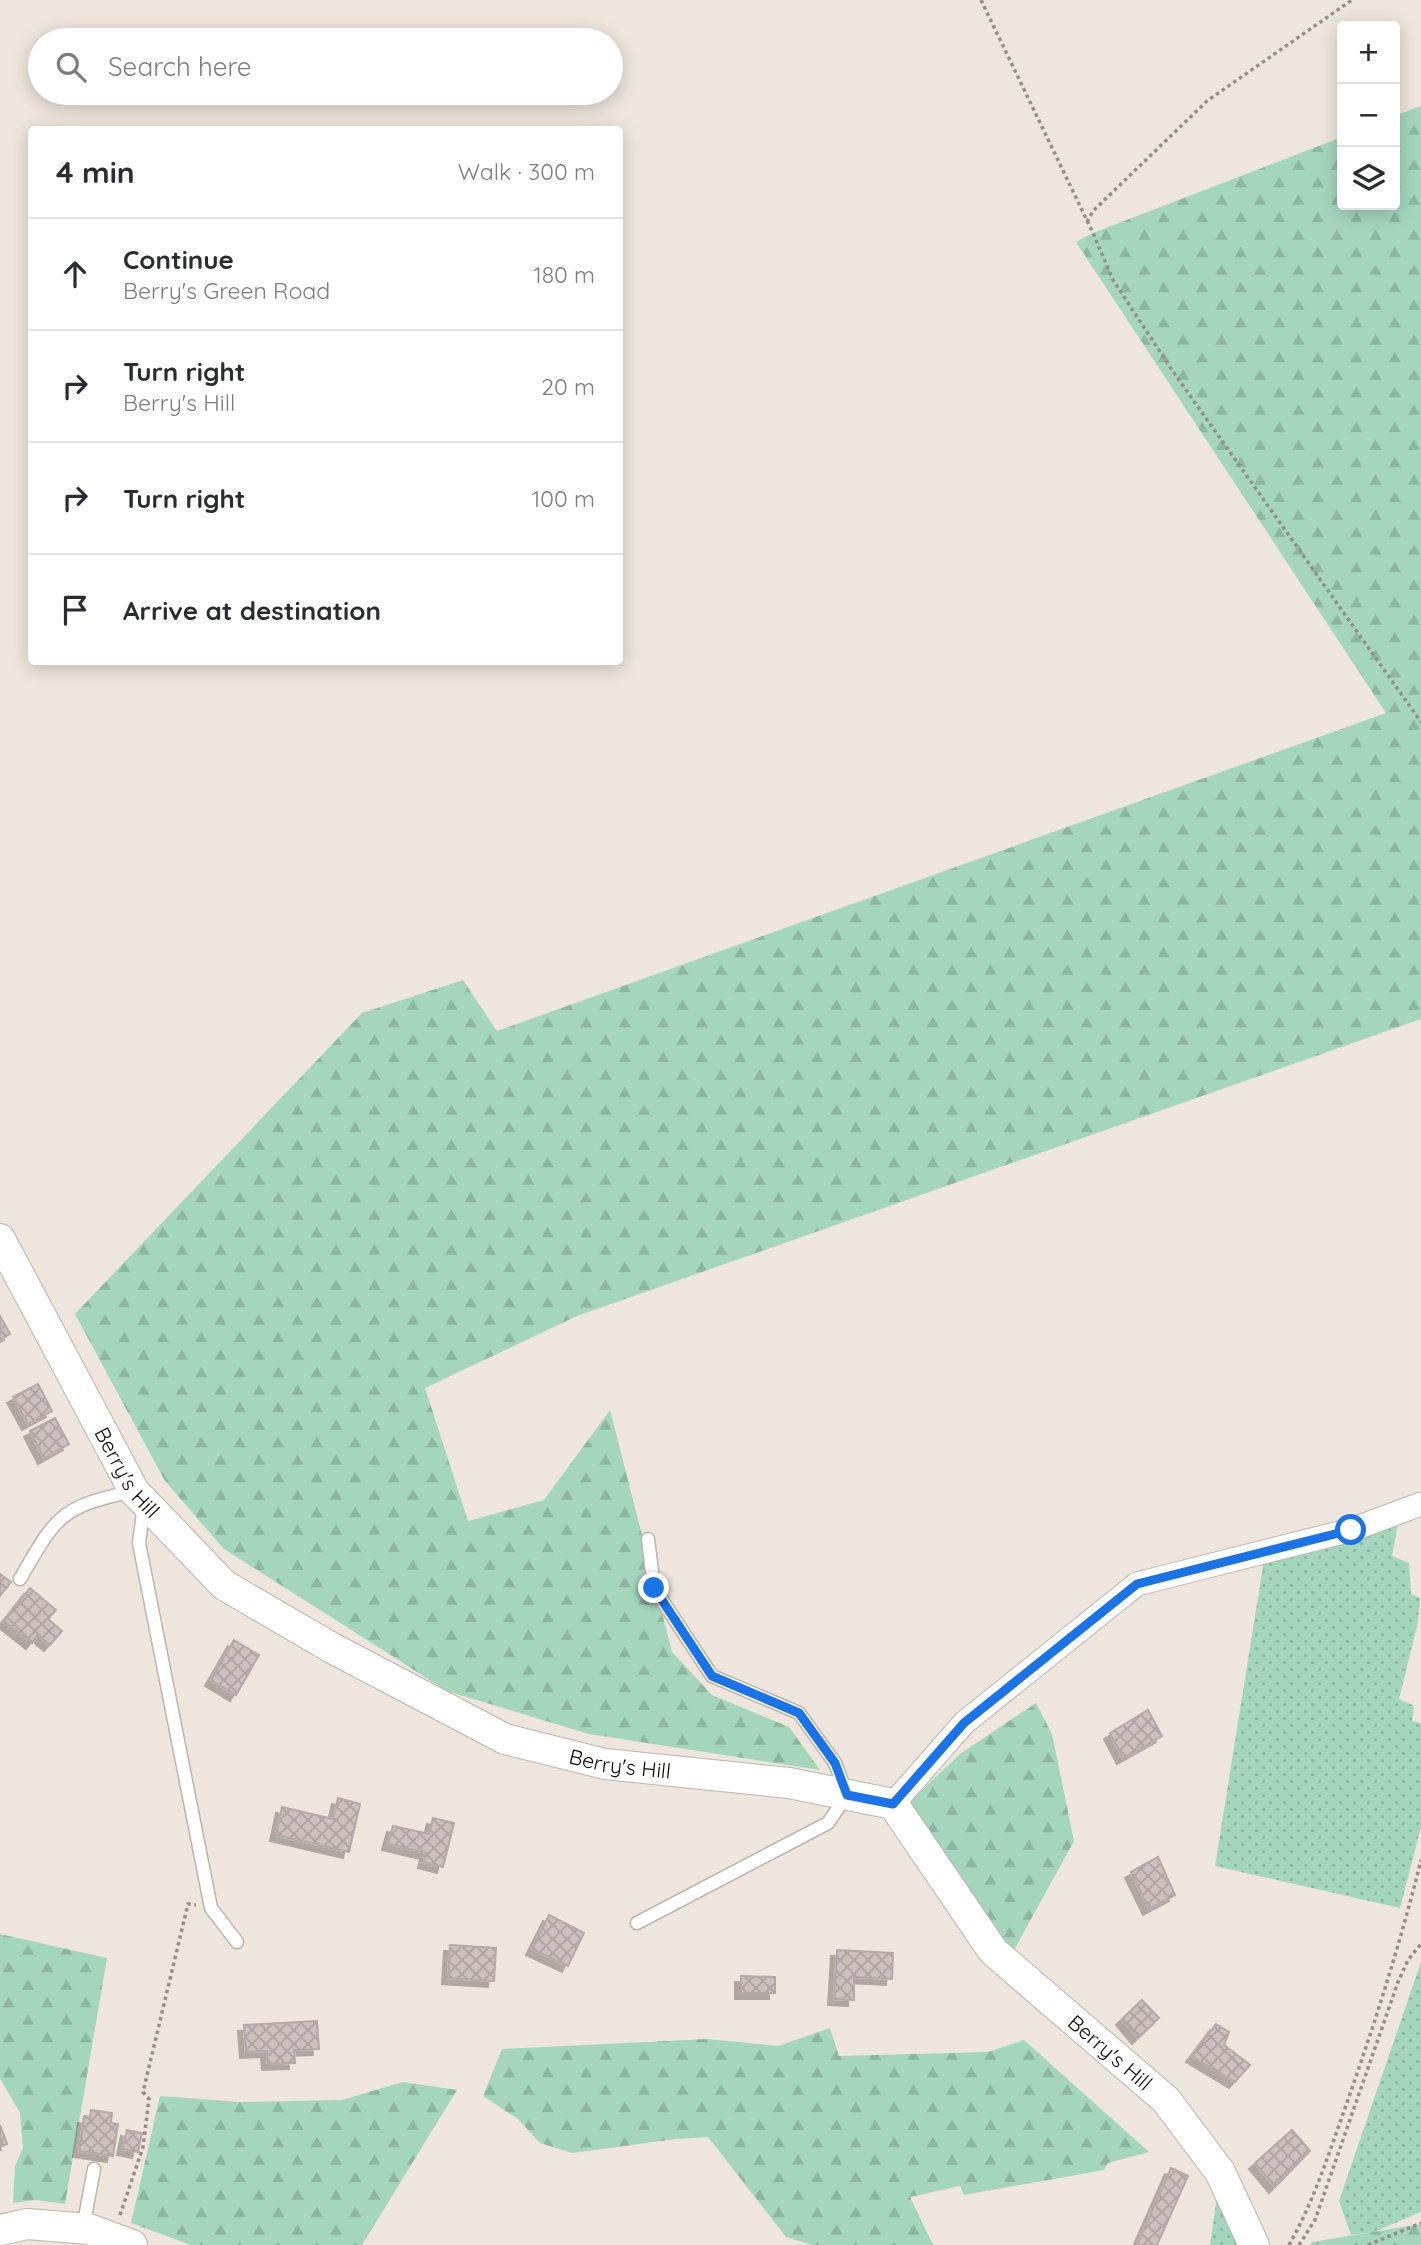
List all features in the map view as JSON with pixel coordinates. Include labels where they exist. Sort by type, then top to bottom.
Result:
[{"type":"street","name":"Berry's Hill","points":[[0,1239],[139,1496],[224,1585],[332,1648],[505,1738],[605,1764],[789,1783],[893,1804],[993,1951],[1166,2100],[1220,2172],[1254,2245]]},
{"type":"street","points":[[893,1804],[964,1723],[1137,1584],[1351,1530],[1421,1504]]},
{"type":"street","points":[[0,2230],[27,2224],[83,2229],[122,2241]]},
{"type":"lane","points":[[20,1579],[49,1529],[64,1514],[98,1499],[139,1496],[139,1544],[211,1908],[237,1942]]},
{"type":"lane","points":[[637,1923],[828,1823],[847,1795],[835,1763],[799,1713],[712,1676],[654,1588],[648,1539]]},
{"type":"lane","points":[[83,2229],[94,2169]]},
{"type":"path","points":[[981,0],[1113,280],[1174,373],[1421,722]]},
{"type":"path","points":[[1087,222],[1093,211],[1207,101],[1352,0]]},
{"type":"path","points":[[1289,2245],[1304,2218],[1364,2053],[1409,1910],[1421,1860]]},
{"type":"path","points":[[122,2241],[143,2147],[149,2099],[143,2092],[188,1904],[206,1908]]},
{"type":"path","points":[[1299,2245],[1315,2220],[1398,1982],[1408,1960],[1421,1944]]},
{"type":"path","points":[[1368,2245],[1421,2223]]},
{"type":"green space","points":[[1421,106],[1421,1019],[577,1316],[425,1388],[468,1521],[544,1500],[610,1410],[672,1652],[712,1695],[789,1727],[820,1770],[589,1734],[447,1691],[224,1549],[165,1481],[75,1314],[362,1013],[463,980],[497,1031],[1386,713],[1076,242],[1093,233],[1337,139],[1337,210],[1400,210],[1400,114]]},
{"type":"green space","points":[[1399,1518],[1392,1556],[1409,1563],[1411,1594],[1420,1598],[1418,1622],[1399,1699],[1414,1706],[1412,1721],[1421,1723],[1421,1827],[1400,1908],[1215,1866],[1264,1560],[1345,1543]]},
{"type":"green space","points":[[1036,1703],[1052,1734],[1074,1841],[1013,1952],[984,1927],[903,1808],[960,1754]]},
{"type":"green space","points":[[0,1934],[107,1958],[65,2204],[36,2200],[13,2203],[15,2166],[23,2148],[20,2113],[0,2078]]},
{"type":"green space","points":[[1421,1962],[1421,2212],[1374,2232],[1351,2235],[1339,2201]]},
{"type":"green space","points":[[830,2028],[839,2056],[988,2052],[1024,2040],[1149,2152],[1108,2163],[1104,2170],[964,2195],[960,2186],[910,2197],[933,2245],[812,2245],[786,2237],[708,2137],[572,2153],[540,2143],[518,2119],[483,2096],[502,2049],[707,2039],[778,2046]]},
{"type":"green space","points":[[403,2082],[457,2090],[362,2245],[191,2245],[131,2223],[160,2096],[241,2102],[342,2100]]},
{"type":"green space","points":[[1218,2189],[1252,2245],[1210,2245]]},
{"type":"green space","points":[[1421,2224],[1421,2245],[1310,2245],[1312,2242]]},
{"type":"building","points":[[0,1316],[10,1334],[0,1340]]},
{"type":"building","points":[[38,1384],[52,1411],[28,1424],[13,1397]]},
{"type":"building","points":[[55,1418],[69,1444],[44,1458],[30,1431]]},
{"type":"building","points":[[0,1574],[11,1582],[0,1596]]},
{"type":"building","points":[[30,1588],[56,1610],[48,1619],[62,1631],[50,1645],[38,1635],[32,1643],[4,1621]]},
{"type":"building","points":[[234,1640],[259,1655],[236,1695],[211,1680]]},
{"type":"building","points":[[1148,1710],[1162,1736],[1123,1758],[1110,1733]]},
{"type":"building","points":[[338,1798],[360,1804],[349,1852],[276,1835],[282,1807],[333,1819]]},
{"type":"building","points":[[433,1818],[454,1823],[443,1867],[424,1862],[426,1853],[388,1844],[393,1826],[429,1834]]},
{"type":"building","points":[[1158,1857],[1175,1895],[1149,1909],[1131,1872]]},
{"type":"building","points":[[549,1915],[584,1933],[568,1966],[532,1949]]},
{"type":"building","points":[[450,1945],[496,1948],[494,1981],[448,1978]]},
{"type":"building","points":[[837,1950],[893,1953],[892,1979],[854,1977],[854,2000],[834,1999]]},
{"type":"building","points":[[741,1976],[775,1977],[775,1993],[741,1993]]},
{"type":"building","points":[[1142,2000],[1159,2018],[1138,2038],[1122,2019]]},
{"type":"building","points":[[317,2021],[319,2049],[294,2050],[295,2063],[268,2064],[267,2051],[246,2052],[244,2025]]},
{"type":"building","points":[[1216,2024],[1229,2032],[1224,2045],[1250,2065],[1235,2082],[1192,2056]]},
{"type":"building","points":[[91,2110],[112,2113],[111,2123],[118,2124],[113,2156],[79,2151],[84,2117],[90,2118]]},
{"type":"building","points":[[0,2125],[7,2144],[0,2147]]},
{"type":"building","points":[[127,2130],[142,2133],[138,2152],[123,2149]]},
{"type":"building","points":[[1292,2130],[1310,2151],[1275,2187],[1255,2163]]},
{"type":"building","points":[[1171,2168],[1188,2176],[1157,2245],[1137,2245]]},
{"type":"route","points":[[654,1588],[712,1676],[737,1689],[799,1713],[835,1763],[847,1795],[893,1804],[964,1723],[1137,1584],[1351,1530]]}]
